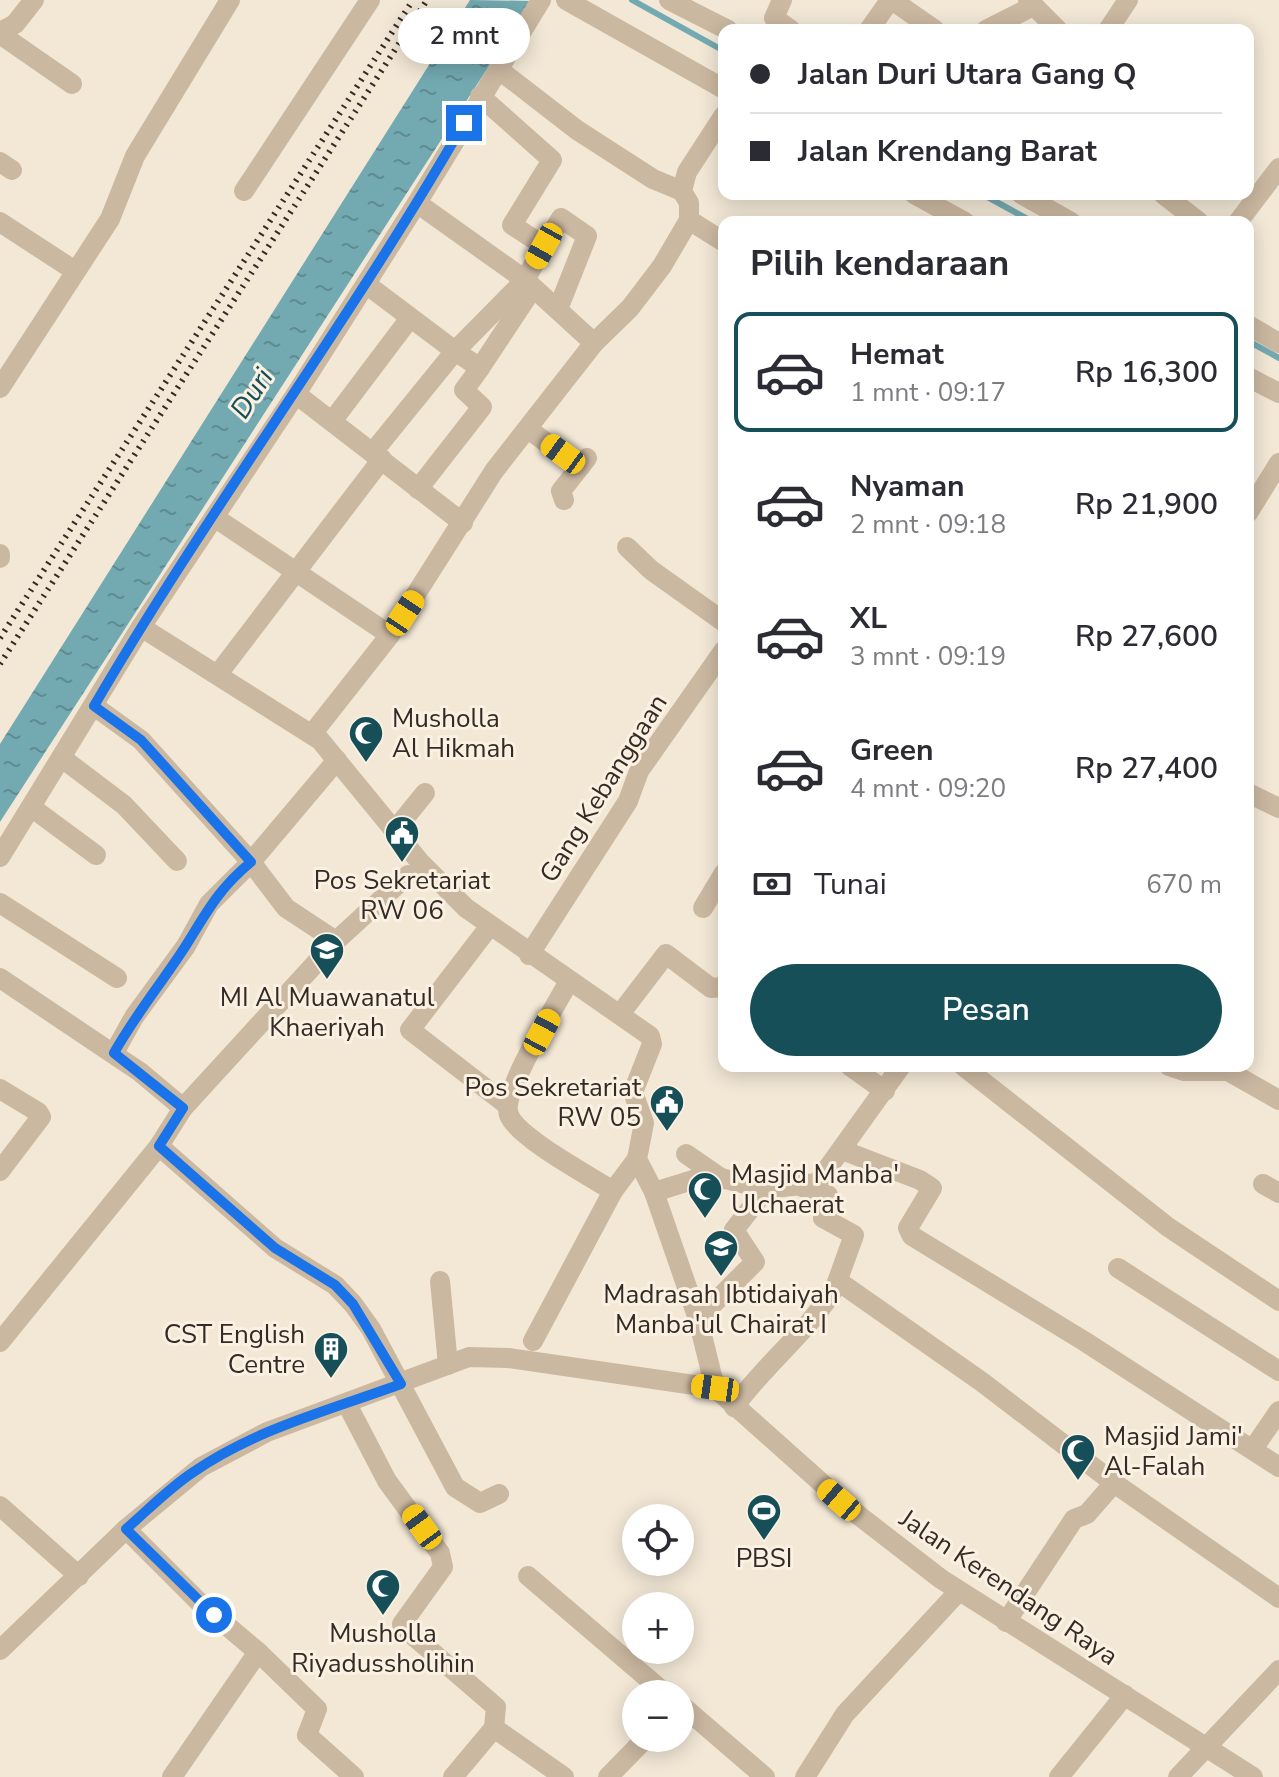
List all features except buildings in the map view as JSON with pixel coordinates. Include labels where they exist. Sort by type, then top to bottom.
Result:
[{"type":"street","points":[[34,0],[15,24],[0,33],[72,84]]},
{"type":"street","points":[[0,388],[110,219],[135,156],[230,0]]},
{"type":"street","points":[[244,191],[370,0]]},
{"type":"street","points":[[0,857],[141,627],[366,284],[541,0]]},
{"type":"street","points":[[566,0],[718,86]]},
{"type":"street","points":[[669,0],[718,25]]},
{"type":"street","points":[[782,0],[774,18],[782,24]]},
{"type":"street","points":[[873,24],[891,0],[926,24]]},
{"type":"street","points":[[1112,24],[1128,0]]},
{"type":"street","points":[[996,24],[1031,3],[1052,24]]},
{"type":"street","points":[[312,734],[390,635],[494,471],[594,343],[630,308],[662,266],[689,220],[689,203],[682,191],[653,179],[577,130],[498,69]]},
{"type":"street","points":[[480,96],[552,160],[512,225],[544,246]]},
{"type":"street","points":[[682,191],[687,172],[718,124]]},
{"type":"street","points":[[1254,200],[1267,182]]},
{"type":"street","points":[[925,200],[954,216]]},
{"type":"street","points":[[1032,200],[1060,216]]},
{"type":"street","points":[[1171,200],[1191,216]]},
{"type":"street","points":[[417,203],[529,284],[594,343]]},
{"type":"street","points":[[418,489],[482,407],[464,390],[529,284],[544,246],[561,218],[587,236],[558,309]]},
{"type":"street","points":[[689,220],[718,238]]},
{"type":"street","points":[[0,222],[75,271]]},
{"type":"street","points":[[366,284],[480,368]]},
{"type":"street","points":[[218,674],[455,351],[529,284]]},
{"type":"street","points":[[333,420],[410,318]]},
{"type":"street","points":[[1254,328],[1279,343]]},
{"type":"street","points":[[1254,380],[1279,393]]},
{"type":"street","points":[[296,394],[463,523]]},
{"type":"street","points":[[528,429],[584,461],[561,491],[564,500]]},
{"type":"street","points":[[1254,503],[1279,463]]},
{"type":"street","points":[[214,517],[390,635]]},
{"type":"street","points":[[627,547],[651,570],[718,618]]},
{"type":"street","points":[[141,627],[312,734],[420,862],[489,927],[646,1031],[652,1040],[633,1092],[644,1123],[637,1159],[613,1191],[533,1341]]},
{"type":"street","name":"Gang Kebanggaan","points":[[529,955],[629,798],[639,771],[718,659]]},
{"type":"street","points":[[94,706],[141,740],[251,862],[286,908],[336,941]]},
{"type":"street","points":[[62,758],[124,805],[177,861]]},
{"type":"street","points":[[114,1053],[134,1017],[182,951],[209,904],[251,862],[337,760]]},
{"type":"street","points":[[395,830],[425,793]]},
{"type":"street","points":[[1254,796],[1279,808]]},
{"type":"street","points":[[31,807],[96,855]]},
{"type":"street","points":[[0,1342],[159,1146],[183,1108],[336,941],[408,875]]},
{"type":"street","points":[[703,908],[718,883]]},
{"type":"street","points":[[0,903],[117,978]]},
{"type":"street","points":[[489,927],[410,1030],[506,1104],[509,1117],[537,1144],[613,1191]]},
{"type":"street","points":[[620,1014],[666,954],[711,988],[718,987]]},
{"type":"street","points":[[0,978],[114,1053],[183,1108]]},
{"type":"street","points":[[506,1104],[569,981]]},
{"type":"street","points":[[858,1072],[885,1091]]},
{"type":"street","points":[[686,1154],[718,1176],[766,1189],[817,1183],[897,1072]]},
{"type":"street","points":[[971,1072],[1133,1201],[1279,1301]]},
{"type":"street","points":[[1230,1072],[1279,1100]]},
{"type":"street","points":[[0,1089],[38,1112],[41,1117],[0,1171]]},
{"type":"street","points":[[159,1146],[275,1248],[335,1285],[353,1304],[401,1384],[455,1487],[480,1503],[499,1494]]},
{"type":"street","points":[[842,1150],[920,1180],[932,1188],[908,1228],[912,1236],[1279,1467]]},
{"type":"street","points":[[0,1650],[126,1529],[201,1467],[267,1432],[469,1357],[490,1356],[715,1388],[698,1319],[654,1192],[637,1159]]},
{"type":"street","points":[[654,1192],[718,1176]]},
{"type":"street","points":[[734,1407],[753,1380],[827,1302],[836,1285],[853,1232],[823,1218],[828,1195],[802,1187]]},
{"type":"street","points":[[698,1319],[755,1262],[734,1230],[766,1189]]},
{"type":"street","points":[[1118,1268],[1279,1371]]},
{"type":"street","points":[[440,1281],[448,1365]]},
{"type":"street","points":[[836,1285],[850,1288],[971,1374],[1114,1483],[1279,1598]]},
{"type":"street","name":"Jalan Kerendang Raya","points":[[715,1388],[853,1511],[959,1591],[1253,1777]]},
{"type":"street","points":[[347,1404],[387,1481],[440,1553],[443,1567],[402,1624],[403,1627],[496,1707],[494,1728],[453,1777]]},
{"type":"street","points":[[1253,1449],[1279,1411]]},
{"type":"street","points":[[1006,1622],[1074,1519],[1087,1514],[1114,1483]]},
{"type":"street","points":[[0,1506],[79,1576]]},
{"type":"street","points":[[126,1529],[200,1603],[258,1652],[317,1709],[307,1735],[354,1777]]},
{"type":"street","points":[[528,1576],[650,1680]]},
{"type":"street","points":[[805,1777],[845,1714],[959,1591]]},
{"type":"street","points":[[172,1777],[258,1652]]},
{"type":"street","points":[[1178,1777],[1279,1670]]},
{"type":"street","points":[[1059,1777],[1125,1695]]},
{"type":"street","points":[[694,1717],[765,1777]]},
{"type":"street","points":[[494,1728],[564,1777]]},
{"type":"street","points":[[608,1777],[632,1752]]},
{"type":"water","name":"Duri","points":[[470,0],[531,1],[0,822],[0,744]]},
{"type":"waterway","points":[[632,0],[718,48]]},
{"type":"waterway","points":[[993,200],[1022,216]]},
{"type":"waterway","points":[[1254,344],[1279,358]]},
{"type":"railway","points":[[0,638],[413,0]]},
{"type":"railway","points":[[0,664],[427,0]]},
{"type":"place","name":"Musholla Al Hikmah","points":[[366,764]]},
{"type":"place","name":"Pos Sekretariat RW 06","points":[[402,864]]},
{"type":"place","name":"MI Al Muawanatul Khaeriyah","points":[[327,981]]},
{"type":"place","name":"Pos Sekretariat RW 05","points":[[667,1133]]},
{"type":"place","name":"Masjid Manba' Ulchaerat","points":[[705,1220]]},
{"type":"place","name":"Madrasah Ibtidaiyah Manba'ul Chairat I","points":[[721,1278]]},
{"type":"place","name":"CST English Centre","points":[[331,1380]]},
{"type":"place","name":"Masjid Jami' Al-Falah","points":[[1078,1482]]},
{"type":"place","name":"PBSI","points":[[764,1542]]},
{"type":"place","name":"Musholla Riyadussholihin","points":[[383,1617]]},
{"type":"route","points":[[214,1615],[126,1529],[189,1475],[223,1455],[304,1417],[401,1384],[371,1329],[335,1285],[275,1248],[159,1146],[183,1108],[114,1053],[134,1017],[182,951],[209,904],[225,884],[251,862],[136,735],[94,706],[141,627],[296,394],[464,123]]}]
